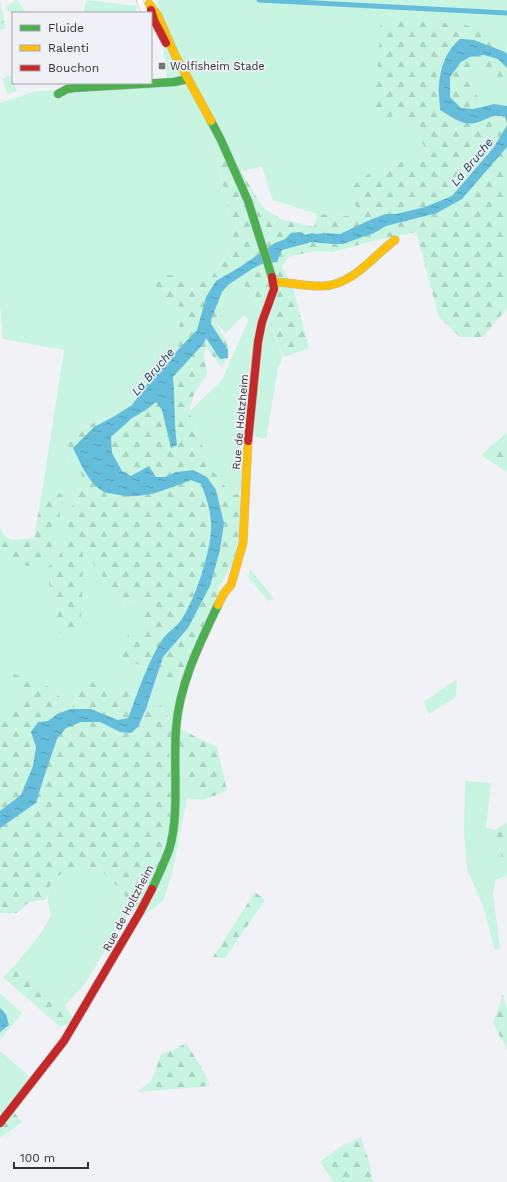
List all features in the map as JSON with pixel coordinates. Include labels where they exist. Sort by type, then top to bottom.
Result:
[{"type":"main road","points":[[146,2],[150,12]]},
{"type":"main road","points":[[152,16],[160,33],[175,55],[221,140],[239,179],[248,201],[273,278],[323,286],[339,283],[352,276],[396,240]]},
{"type":"main road","points":[[58,94],[74,88],[160,84],[180,82],[188,78]]},
{"type":"main road","name":"Rue de Holtzheim","points":[[0,1123],[64,1041],[140,912],[160,872],[168,849],[174,820],[176,728],[181,695],[196,652],[224,593],[231,585],[243,543],[246,521],[248,436],[258,342],[262,322],[274,289],[273,278]]},
{"type":"street","points":[[145,12],[146,2]]},
{"type":"green space","points":[[0,0],[6,29],[0,30]]},
{"type":"green space","points":[[17,0],[25,12],[12,12],[12,16],[6,7]]},
{"type":"green space","points":[[86,0],[137,6],[136,12],[84,12]]},
{"type":"green space","points":[[158,0],[507,0],[507,49],[493,37],[386,120],[404,109],[429,155],[378,168],[360,217],[317,214],[273,200],[262,166],[240,172],[222,141],[214,144],[235,242],[209,281],[154,292],[179,305],[183,315],[167,356],[117,411],[75,433],[64,453],[83,477],[70,513],[60,555],[45,570],[56,607],[60,633],[83,547],[120,602],[142,599],[141,635],[119,655],[147,669],[138,691],[112,687],[78,695],[71,709],[51,688],[19,688],[23,698],[19,709],[0,717],[0,559],[32,567],[63,495],[43,486],[64,350],[3,339],[0,305],[0,103],[36,91],[168,85],[157,2]]},
{"type":"green space","points":[[381,19],[464,24],[493,37],[507,49],[507,83],[479,62],[468,79],[490,119],[507,134],[507,308],[483,337],[460,337],[439,317],[416,232],[373,241],[333,252],[315,251],[288,257],[282,267],[292,284],[309,348],[284,357],[261,302],[239,280],[222,300],[215,322],[225,339],[228,354],[221,367],[206,347],[204,355],[207,374],[194,394],[189,412],[212,470],[232,495],[239,494],[241,502],[238,544],[231,567],[219,587],[216,613],[182,684],[119,656],[129,633],[141,635],[142,599],[120,602],[83,548],[82,608],[80,623],[72,634],[60,633],[56,607],[45,570],[60,555],[70,513],[83,477],[64,453],[75,433],[117,411],[167,356],[183,316],[179,305],[154,292],[156,273],[209,281],[235,243],[214,143],[222,140],[264,209],[284,220],[314,227],[317,214],[360,217],[349,188],[378,168],[429,155],[404,109],[386,120],[374,115]]},
{"type":"green space","points":[[479,61],[507,83],[507,134],[490,119],[468,79]]},
{"type":"green space","points":[[11,75],[12,84],[14,84],[17,91],[8,94],[2,79]]},
{"type":"green space","points":[[239,280],[261,302],[283,357],[278,368],[266,439],[240,433],[242,489],[239,494],[232,495],[212,470],[189,412],[222,380],[249,319],[244,315],[226,333],[215,322],[222,300]]},
{"type":"green space","points":[[507,433],[507,472],[481,455]]},
{"type":"green space","points":[[43,486],[63,495],[55,543],[32,567],[0,559],[0,527],[5,537],[13,540],[34,538]]},
{"type":"green space","points":[[250,569],[274,599],[268,601],[248,577]]},
{"type":"green space","points":[[10,673],[36,681],[51,688],[71,709],[78,695],[98,676],[112,687],[138,691],[128,718],[119,720],[91,709],[81,722],[100,722],[120,732],[138,727],[146,709],[161,706],[174,726],[217,747],[227,791],[202,800],[188,775],[182,747],[169,748],[171,800],[168,834],[164,851],[151,884],[135,907],[131,908],[123,892],[99,868],[86,868],[70,871],[53,878],[48,891],[47,899],[29,902],[17,913],[0,913],[0,717],[19,709],[23,698],[19,688],[7,682],[5,676]]},
{"type":"green space","points":[[158,673],[182,684],[174,726],[161,706],[146,709]]},
{"type":"green space","points":[[457,679],[456,697],[429,714],[423,702]]},
{"type":"green space","points":[[182,747],[188,775],[202,800],[187,798],[173,869],[163,901],[139,919],[135,907],[151,884],[164,851],[168,834],[171,800],[169,748]]},
{"type":"green space","points":[[465,781],[491,783],[486,828],[495,830],[503,863],[507,863],[507,875],[496,880],[493,893],[500,949],[495,950],[483,906],[467,869],[464,832]]},
{"type":"green space","points":[[507,822],[507,863],[503,863],[495,830]]},
{"type":"green space","points":[[83,868],[99,868],[123,892],[131,908],[85,984],[65,1005],[16,964],[41,933],[51,915],[48,896],[53,878],[67,871]]},
{"type":"green space","points":[[255,892],[265,900],[225,958],[213,957]]},
{"type":"green space","points":[[16,964],[65,1005],[75,1023],[60,1027],[3,977]]},
{"type":"green space","points":[[0,993],[22,1013],[0,1040]]},
{"type":"green space","points":[[503,994],[507,1010],[507,1050],[493,1023]]},
{"type":"green space","points":[[186,1043],[203,1070],[210,1086],[137,1092],[150,1082],[161,1054]]},
{"type":"green space","points":[[0,1051],[35,1081],[10,1108],[0,1115]]},
{"type":"green space","points":[[13,1111],[22,1122],[0,1138],[0,1128]]},
{"type":"green space","points":[[361,1137],[370,1165],[373,1182],[334,1182],[320,1162],[341,1146]]},
{"type":"water","points":[[460,39],[474,40],[505,52],[507,54],[507,68],[498,59],[484,55],[470,57],[461,62],[450,77],[450,97],[461,108],[473,109],[494,104],[507,106],[507,123],[505,117],[496,116],[470,124],[461,122],[440,110],[439,87],[441,72],[448,53]]},
{"type":"water","points":[[507,125],[507,147],[462,199],[437,213],[386,226],[374,233],[343,244],[312,242],[282,250],[277,262],[262,264],[228,285],[222,292],[211,320],[211,324],[228,350],[228,358],[220,359],[206,338],[204,343],[173,377],[177,445],[171,448],[162,410],[156,402],[132,418],[111,437],[112,453],[122,471],[131,476],[149,466],[156,477],[165,477],[176,472],[193,470],[207,477],[216,490],[224,523],[220,550],[210,586],[188,628],[163,657],[146,709],[138,727],[131,733],[120,732],[100,722],[81,722],[66,728],[57,739],[36,803],[0,828],[0,811],[21,795],[33,766],[36,747],[31,732],[38,722],[48,721],[57,714],[71,709],[91,709],[118,720],[128,718],[146,671],[158,646],[164,637],[179,623],[192,600],[202,573],[209,545],[211,522],[208,503],[201,484],[191,480],[162,491],[134,496],[125,496],[105,492],[97,487],[88,477],[73,448],[94,427],[132,405],[153,376],[197,330],[206,297],[216,281],[240,267],[275,243],[285,239],[291,233],[300,232],[305,235],[312,233],[340,234],[386,214],[396,214],[425,207],[452,196],[494,147]]},
{"type":"water","points":[[0,1008],[6,1014],[9,1025],[0,1032]]},
{"type":"waterway","points":[[259,0],[507,13]]},
{"type":"traffic: fast","points":[[152,83],[174,82],[188,79]]},
{"type":"traffic: fast","points":[[58,94],[67,89],[74,88],[141,84]]},
{"type":"traffic: fast","points":[[211,121],[248,201],[272,277]]},
{"type":"traffic: fast","points":[[152,889],[169,850],[172,836],[175,806],[175,743],[181,697],[191,666],[218,605]]},
{"type":"traffic: slow","points":[[149,4],[158,16],[175,55],[211,121]]},
{"type":"traffic: slow","points":[[274,282],[323,286],[344,281],[362,269],[395,240]]},
{"type":"traffic: slow","points":[[218,605],[224,593],[231,585],[243,543],[248,441]]},
{"type":"traffic: jam","points":[[152,13],[166,43]]},
{"type":"traffic: jam","points":[[248,441],[258,342],[262,322],[274,289],[272,277]]},
{"type":"traffic: jam","points":[[0,1123],[64,1041],[152,889]]},
{"type":"place","name":"Wolfisheim Stade","points":[[162,66]]},
{"type":"water label","name":"La Bruche","points":[[472,162]]},
{"type":"water label","name":"La Bruche","points":[[153,372]]}]
